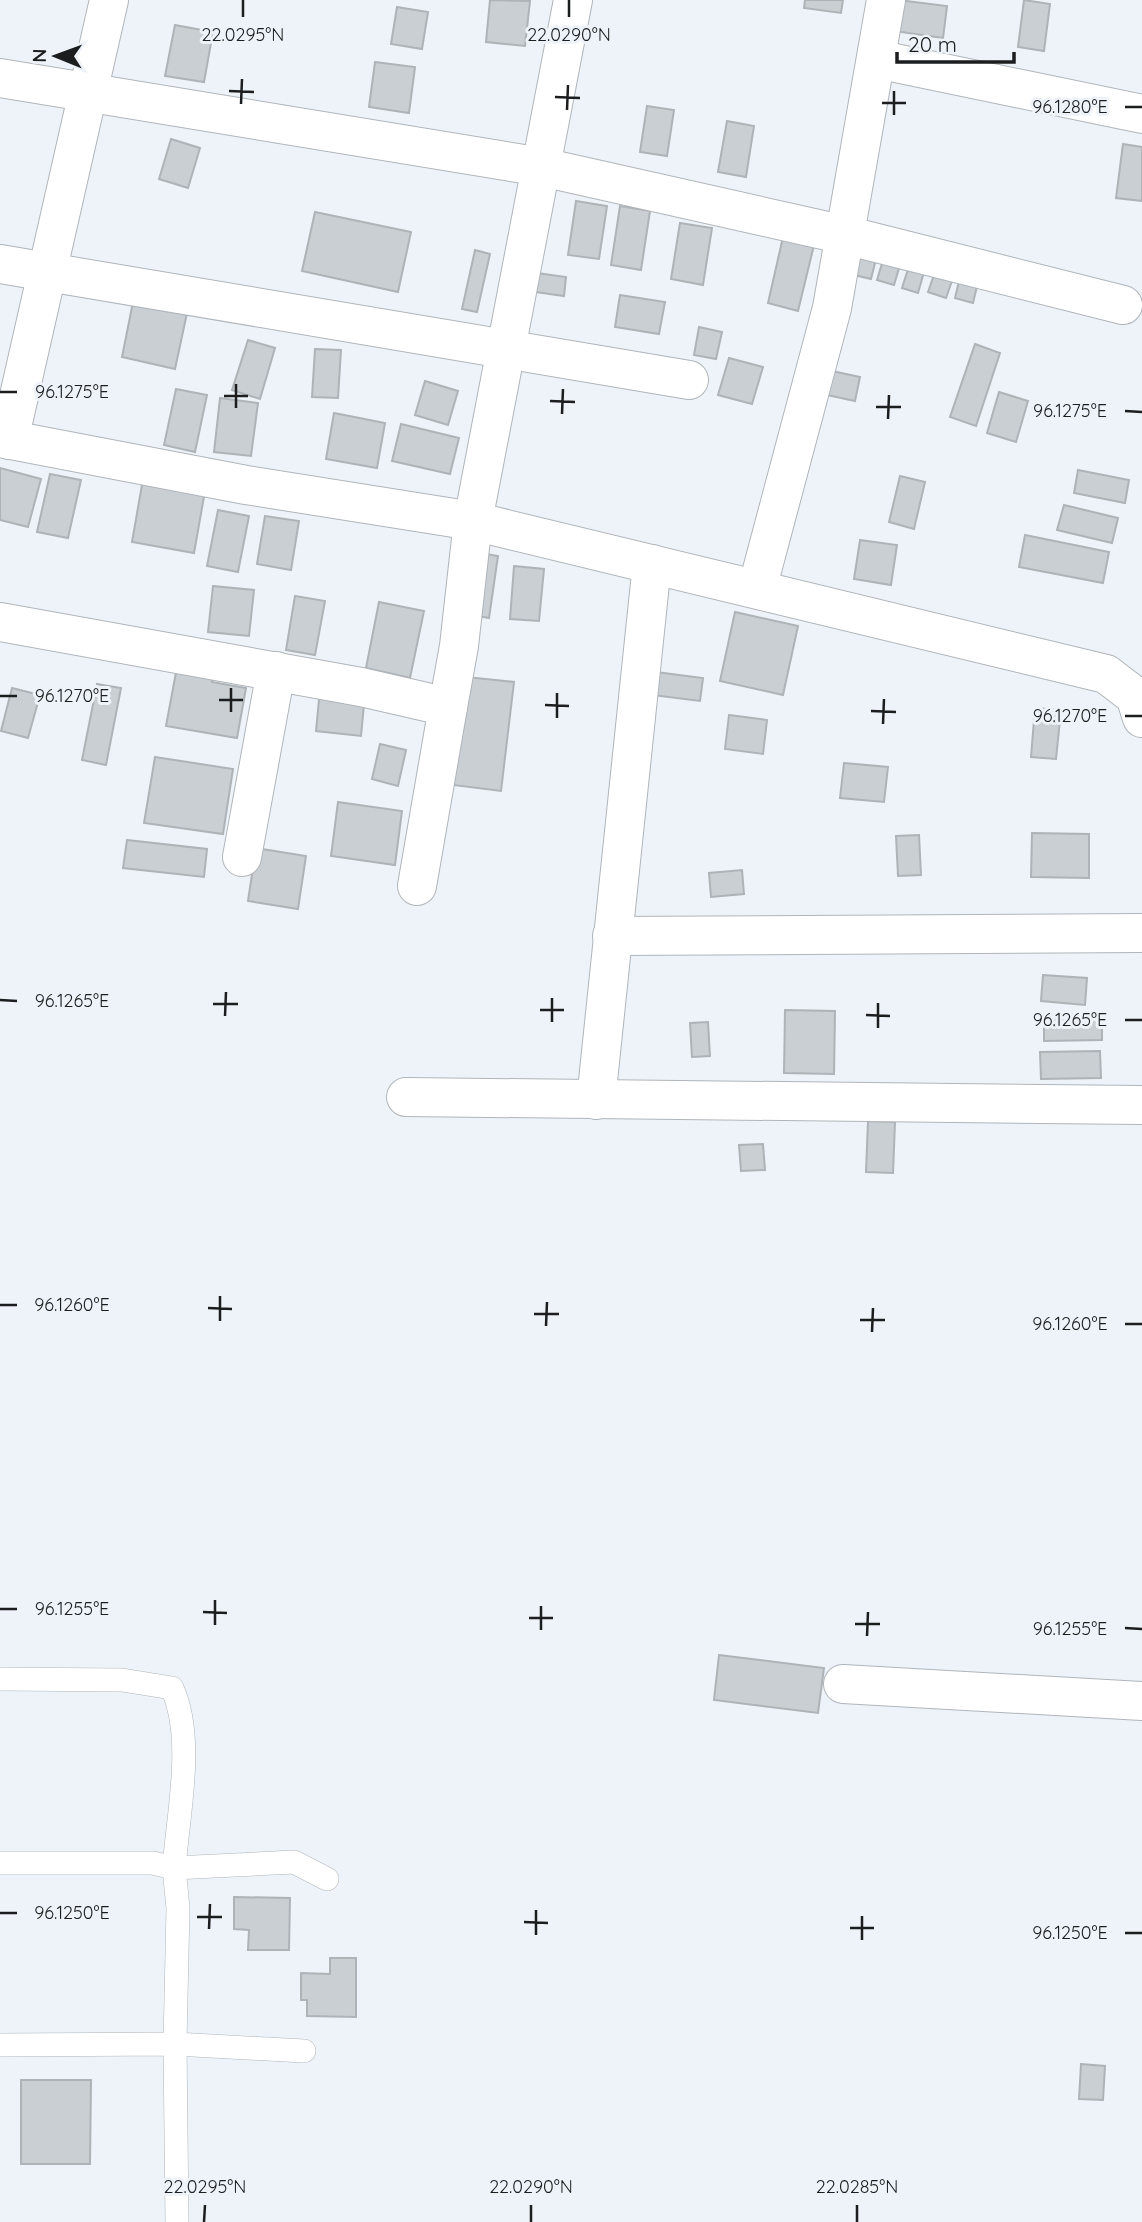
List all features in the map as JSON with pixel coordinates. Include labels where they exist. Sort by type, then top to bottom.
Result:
[{"type":"street","points":[[109,0],[48,273],[4,439],[246,485],[473,521],[1106,674],[1140,696]]},
{"type":"street","points":[[417,886],[459,646],[473,521],[508,350],[573,0]]},
{"type":"street","points":[[757,589],[832,308],[887,0]]},
{"type":"street","points":[[876,59],[1142,114]]},
{"type":"street","points":[[0,78],[542,167],[845,235],[1123,305]]},
{"type":"street","points":[[0,264],[689,380]]},
{"type":"street","points":[[596,1100],[652,564]]},
{"type":"street","points":[[0,622],[276,671],[448,708]]},
{"type":"street","points":[[242,857],[276,671]]},
{"type":"street","points":[[612,936],[1142,933]]},
{"type":"street","points":[[406,1097],[1142,1105]]},
{"type":"street","points":[[843,1684],[1142,1701]]},
{"type":"lane","points":[[0,1679],[122,1680],[172,1688],[182,1709],[183,1755],[174,1868],[178,1908],[175,2044],[177,2222]]},
{"type":"lane","points":[[0,1863],[153,1863],[174,1868],[294,1862],[327,1879]]},
{"type":"lane","points":[[0,2045],[175,2044],[304,2051]]},
{"type":"building","points":[[490,0],[530,1],[525,46],[486,42]]},
{"type":"building","points":[[805,0],[843,0],[841,13],[804,8]]},
{"type":"building","points":[[898,0],[947,6],[943,38],[894,31]]},
{"type":"building","points":[[1024,0],[1050,4],[1044,51],[1018,47]]},
{"type":"building","points":[[397,7],[428,12],[422,49],[391,44]]},
{"type":"building","points":[[175,25],[213,32],[204,82],[165,76]]},
{"type":"building","points":[[375,62],[415,67],[409,113],[369,107]]},
{"type":"building","points":[[647,106],[674,110],[667,156],[640,152]]},
{"type":"building","points":[[727,121],[754,126],[746,177],[718,172]]},
{"type":"building","points":[[171,139],[200,148],[188,188],[159,179]]},
{"type":"building","points":[[1123,144],[1142,147],[1142,201],[1116,198]]},
{"type":"building","points":[[576,201],[607,206],[599,259],[568,255]]},
{"type":"building","points":[[620,206],[650,211],[641,270],[611,265]]},
{"type":"building","points":[[315,212],[411,232],[398,292],[302,271]]},
{"type":"building","points":[[680,223],[712,228],[703,285],[671,279]]},
{"type":"building","points":[[783,237],[814,245],[798,311],[768,303]]},
{"type":"building","points":[[475,250],[490,254],[477,312],[462,309]]},
{"type":"building","points":[[859,255],[876,259],[871,279],[854,275]]},
{"type":"building","points":[[883,260],[900,265],[894,285],[877,280]]},
{"type":"building","points":[[909,266],[924,272],[918,293],[902,288]]},
{"type":"building","points":[[530,272],[566,277],[564,296],[528,291]]},
{"type":"building","points":[[935,272],[953,278],[946,298],[928,292]]},
{"type":"building","points":[[960,277],[978,282],[973,303],[955,298]]},
{"type":"building","points":[[620,295],[665,302],[659,334],[615,327]]},
{"type":"building","points":[[133,302],[187,313],[175,369],[122,357]]},
{"type":"building","points":[[699,327],[722,332],[716,359],[694,355]]},
{"type":"building","points":[[248,340],[275,348],[260,399],[232,390]]},
{"type":"building","points":[[975,344],[1000,353],[976,426],[950,417]]},
{"type":"building","points":[[315,349],[341,350],[338,398],[312,397]]},
{"type":"building","points":[[729,358],[763,367],[752,404],[718,395]]},
{"type":"building","points":[[832,371],[860,377],[855,401],[827,395]]},
{"type":"building","points":[[425,381],[458,391],[448,425],[415,415]]},
{"type":"building","points":[[176,389],[207,395],[195,452],[164,445]]},
{"type":"building","points":[[999,392],[1028,401],[1016,442],[987,433]]},
{"type":"building","points":[[220,398],[258,403],[251,456],[214,452]]},
{"type":"building","points":[[334,413],[385,423],[377,468],[326,459]]},
{"type":"building","points":[[401,424],[459,438],[450,474],[392,461]]},
{"type":"building","points":[[0,468],[41,479],[28,527],[0,520]]},
{"type":"building","points":[[1078,470],[1129,480],[1125,503],[1074,493]]},
{"type":"building","points":[[50,474],[81,480],[68,538],[37,532]]},
{"type":"building","points":[[900,476],[925,482],[914,529],[889,522]]},
{"type":"building","points":[[143,479],[205,491],[194,553],[132,542]]},
{"type":"building","points":[[1064,505],[1118,518],[1112,543],[1057,530]]},
{"type":"building","points":[[218,510],[249,516],[238,572],[207,566]]},
{"type":"building","points":[[265,516],[299,521],[291,570],[257,564]]},
{"type":"building","points":[[1025,535],[1109,552],[1103,583],[1019,567]]},
{"type":"building","points":[[860,540],[897,545],[891,585],[854,579]]},
{"type":"building","points":[[475,552],[498,556],[489,618],[466,614]]},
{"type":"building","points":[[514,566],[544,569],[539,621],[510,619]]},
{"type":"building","points":[[213,586],[254,590],[249,636],[208,632]]},
{"type":"building","points":[[295,596],[325,601],[315,655],[286,650]]},
{"type":"building","points":[[379,602],[424,611],[410,678],[366,668]]},
{"type":"building","points":[[735,612],[798,626],[783,695],[720,681]]},
{"type":"building","points":[[177,667],[214,674],[212,682],[246,688],[237,738],[166,726]]},
{"type":"building","points":[[656,672],[703,678],[700,701],[652,695]]},
{"type":"building","points":[[466,677],[514,682],[501,791],[453,785]]},
{"type":"building","points":[[97,684],[121,688],[106,765],[82,760]]},
{"type":"building","points":[[12,688],[40,695],[28,738],[1,731]]},
{"type":"building","points":[[320,689],[365,694],[361,736],[316,731]]},
{"type":"building","points":[[1035,708],[1061,710],[1056,759],[1031,757]]},
{"type":"building","points":[[729,715],[767,720],[763,754],[725,749]]},
{"type":"building","points":[[380,744],[406,750],[398,786],[372,779]]},
{"type":"building","points":[[155,757],[233,769],[223,834],[144,823]]},
{"type":"building","points":[[844,763],[888,767],[884,802],[840,798]]},
{"type":"building","points":[[338,802],[402,811],[395,865],[331,856]]},
{"type":"building","points":[[1032,833],[1089,834],[1089,878],[1031,877]]},
{"type":"building","points":[[919,835],[921,875],[898,876],[896,836]]},
{"type":"building","points":[[127,840],[207,849],[204,877],[123,868]]},
{"type":"building","points":[[256,848],[306,856],[298,909],[248,901]]},
{"type":"building","points":[[742,870],[744,894],[711,897],[709,873]]},
{"type":"building","points":[[1043,975],[1087,978],[1085,1005],[1041,1001]]},
{"type":"building","points":[[785,1010],[835,1011],[834,1074],[784,1073]]},
{"type":"building","points":[[1044,1014],[1102,1014],[1102,1040],[1044,1041]]},
{"type":"building","points":[[708,1022],[710,1056],[692,1057],[690,1023]]},
{"type":"building","points":[[1100,1051],[1101,1078],[1041,1079],[1040,1052]]},
{"type":"building","points":[[868,1121],[895,1122],[893,1173],[866,1172]]},
{"type":"building","points":[[763,1144],[765,1170],[741,1171],[739,1145]]},
{"type":"building","points":[[719,1655],[824,1668],[818,1713],[714,1700]]},
{"type":"building","points":[[234,1897],[290,1898],[289,1950],[248,1950],[249,1930],[234,1929]]},
{"type":"building","points":[[330,1958],[356,1958],[356,2017],[307,2016],[307,2000],[301,2000],[301,1973],[330,1974]]},
{"type":"building","points":[[1081,2064],[1105,2066],[1103,2100],[1079,2099]]},
{"type":"building","points":[[21,2080],[91,2080],[90,2164],[21,2164]]}]
